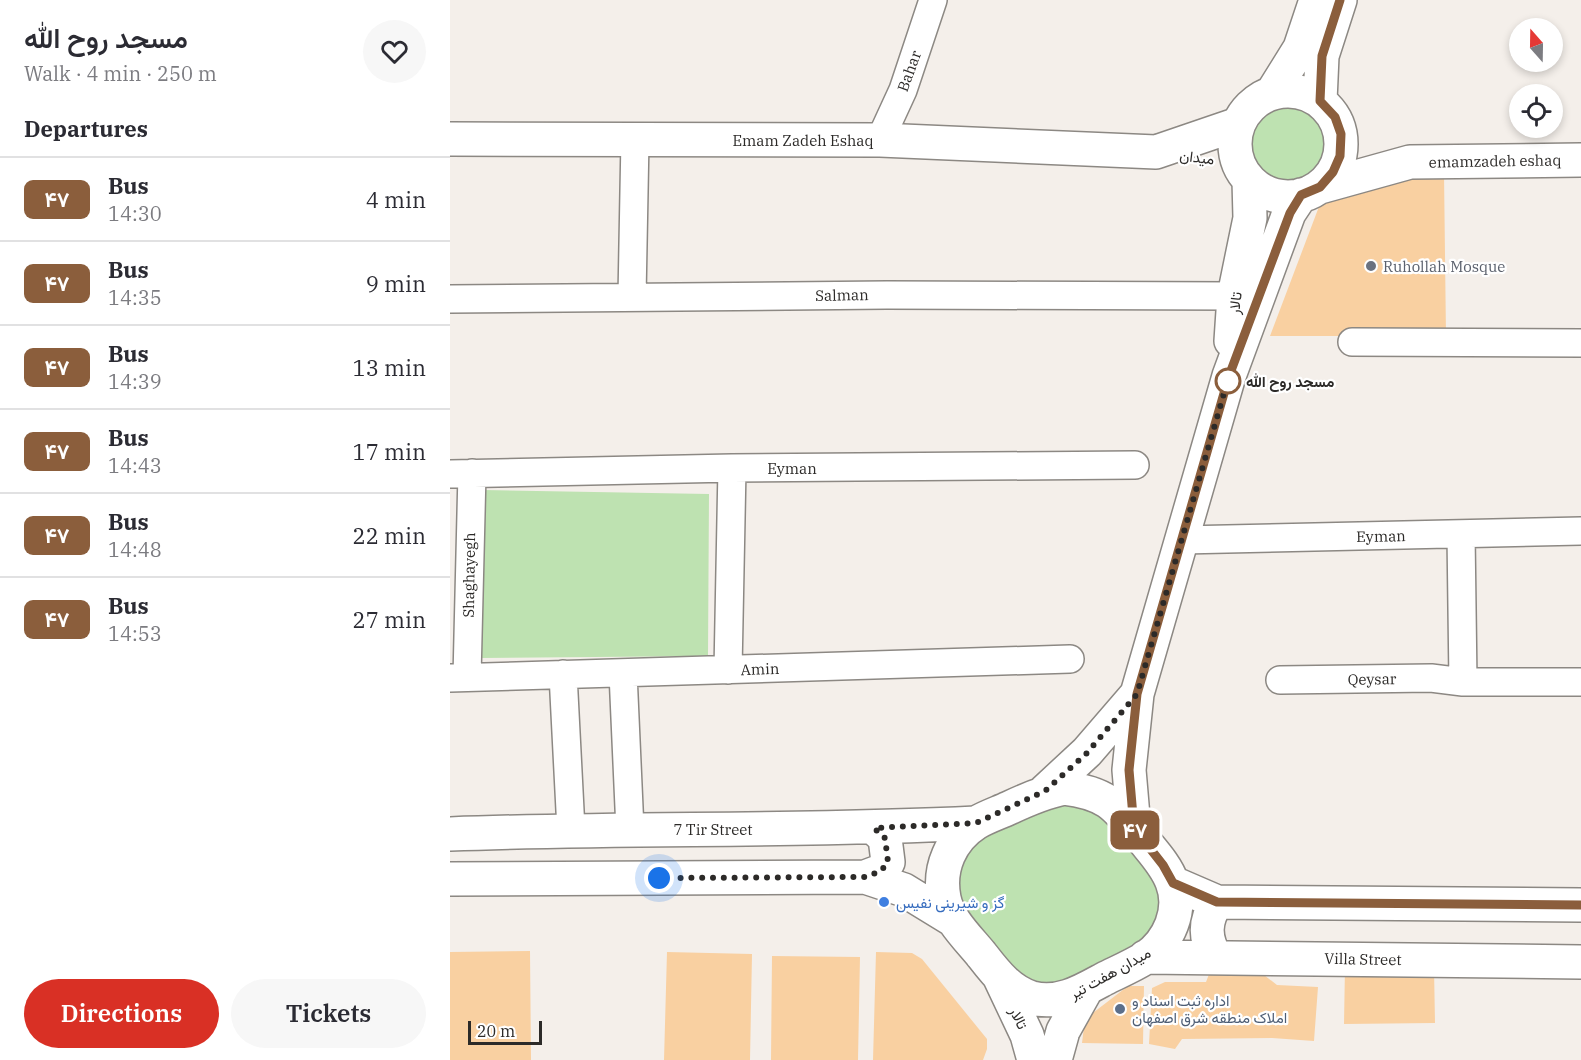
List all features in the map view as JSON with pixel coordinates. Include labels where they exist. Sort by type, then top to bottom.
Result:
[{"type":"street","name":"Bahar","points":[[880,140],[903,90],[933,0]]},
{"type":"street","points":[[1272,93],[1300,48],[1316,0]]},
{"type":"street","points":[[1320,101],[1322,56],[1340,0]]},
{"type":"street","points":[[1156,152],[1238,124],[1248,108],[1272,93],[1285,90],[1304,93],[1320,101],[1335,117],[1341,134],[1340,156],[1333,172],[1311,191]]},
{"type":"street","name":"میدان","points":[[1238,124],[1235,141],[1243,171],[1262,190],[1280,196],[1311,191],[1410,162]]},
{"type":"street","points":[[1341,134],[1368,149],[1410,162]]},
{"type":"street","name":"Emam Zadeh Eshaq","points":[[450,139],[880,140],[1156,152]]},
{"type":"street","points":[[632,297],[635,139]]},
{"type":"street","name":"میدان","points":[[1156,152],[1243,171]]},
{"type":"street","name":"emamzadeh eshaq","points":[[1410,162],[1581,160]]},
{"type":"street","name":"تالار","points":[[1229,376],[1234,296],[1250,218],[1243,171]]},
{"type":"street","name":"تالار","points":[[1229,376],[1290,213],[1311,191]]},
{"type":"street","name":"Salman","points":[[450,299],[887,294],[1234,296]]},
{"type":"street","points":[[1352,342],[1581,343]]},
{"type":"street","points":[[1134,828],[1129,770],[1137,694],[1229,376]]},
{"type":"street","name":"Eyman","points":[[461,474],[732,468],[1135,465]]},
{"type":"street","points":[[728,670],[732,468]]},
{"type":"street","name":"Shaghayegh","points":[[458,677],[461,474]]},
{"type":"street","name":"Eyman","points":[[1182,540],[1581,531]]},
{"type":"street","points":[[1461,534],[1463,682]]},
{"type":"street","name":"Amin","points":[[458,677],[1070,659]]},
{"type":"street","points":[[624,673],[630,830]]},
{"type":"street","points":[[563,674],[571,830]]},
{"type":"street","name":"Qeysar","points":[[1280,680],[1431,678],[1463,682],[1581,682]]},
{"type":"street","points":[[1045,791],[1087,753],[1137,694]]},
{"type":"street","name":"میدان هفت تیر","points":[[1064,788],[1084,790],[1103,798],[1119,810],[1163,865],[1173,883],[1176,904],[1172,925],[1161,943],[1145,957],[1070,997],[1051,1000],[1032,998],[1015,990],[1000,978],[953,920],[944,899],[942,878],[947,856],[959,837],[976,823],[1045,791],[1064,788]]},
{"type":"street","name":"7 Tir Street","points":[[450,834],[571,830],[874,828],[976,823]]},
{"type":"street","points":[[865,877],[881,871],[888,862],[885,838],[874,828]]},
{"type":"street","points":[[450,879],[865,877],[904,890],[953,920]]},
{"type":"street","points":[[1173,883],[1217,902],[1581,905]]},
{"type":"street","points":[[1216,958],[1209,947],[1206,936],[1210,912],[1217,902]]},
{"type":"street","name":"Villa Street","points":[[1145,957],[1581,962]]},
{"type":"street","name":"تالار","points":[[1000,978],[1027,1035],[1034,1060]]},
{"type":"street","points":[[1055,1060],[1064,1031],[1087,988]]},
{"type":"green space","points":[[1289,98],[1306,102],[1320,111],[1329,125],[1333,142],[1329,159],[1320,173],[1306,182],[1289,186],[1272,182],[1258,173],[1249,159],[1245,142],[1249,125],[1258,111],[1272,102]]},
{"type":"green space","points":[[483,490],[709,494],[708,656],[480,658]]},
{"type":"green space","points":[[1065,805],[1094,813],[1114,830],[1153,880],[1159,908],[1156,920],[1148,933],[1133,944],[1072,978],[1061,982],[1045,983],[1026,976],[1006,959],[965,905],[961,896],[959,879],[967,855],[985,837],[1039,813]]},
{"type":"building","name":"Ruhollah Mosque","points":[[1409,173],[1444,173],[1446,336],[1270,336],[1323,196]]},
{"type":"building","points":[[530,951],[531,1060],[450,1060],[450,952]]},
{"type":"building","points":[[667,952],[752,954],[750,1060],[664,1060]]},
{"type":"building","points":[[876,952],[912,953],[922,959],[987,1039],[987,1049],[983,1060],[873,1060]]},
{"type":"building","points":[[772,956],[860,957],[858,1060],[771,1060]]},
{"type":"building","points":[[1345,967],[1434,968],[1435,1023],[1344,1024]]},
{"type":"building","points":[[1255,968],[1277,985],[1318,987],[1314,1041],[1272,1038],[1182,1039],[1175,1049],[1149,1044],[1152,988],[1165,982],[1206,982],[1211,969]]},
{"type":"building","name":"اداره ثبت اسناد و املاک منطقه شرق اصفهان","points":[[1128,986],[1144,986],[1143,1044],[1082,1043],[1085,1019]]},
{"type":"bus line","name":"۴۷","points":[[1340,0],[1322,56],[1320,101],[1335,117],[1341,134],[1340,156],[1333,172],[1320,187],[1301,195],[1290,213],[1229,376],[1137,694],[1129,770],[1134,828],[1163,865],[1173,883],[1217,902],[1581,905]]},
{"type":"place","name":"Ruhollah Mosque","points":[[1371,266]]},
{"type":"place","name":"مسجد روح الله","points":[[1228,381]]},
{"type":"place","name":"گز و شیرینی نفیس","points":[[884,902]]},
{"type":"place","name":"اداره ثبت اسناد و املاک منطقه شرق اصفهان","points":[[1120,1009]]},
{"type":"route","points":[[659,878],[865,877],[881,871],[888,862],[885,838],[874,828],[976,823],[1045,791],[1087,753],[1137,694],[1229,376],[1228,381]]}]
